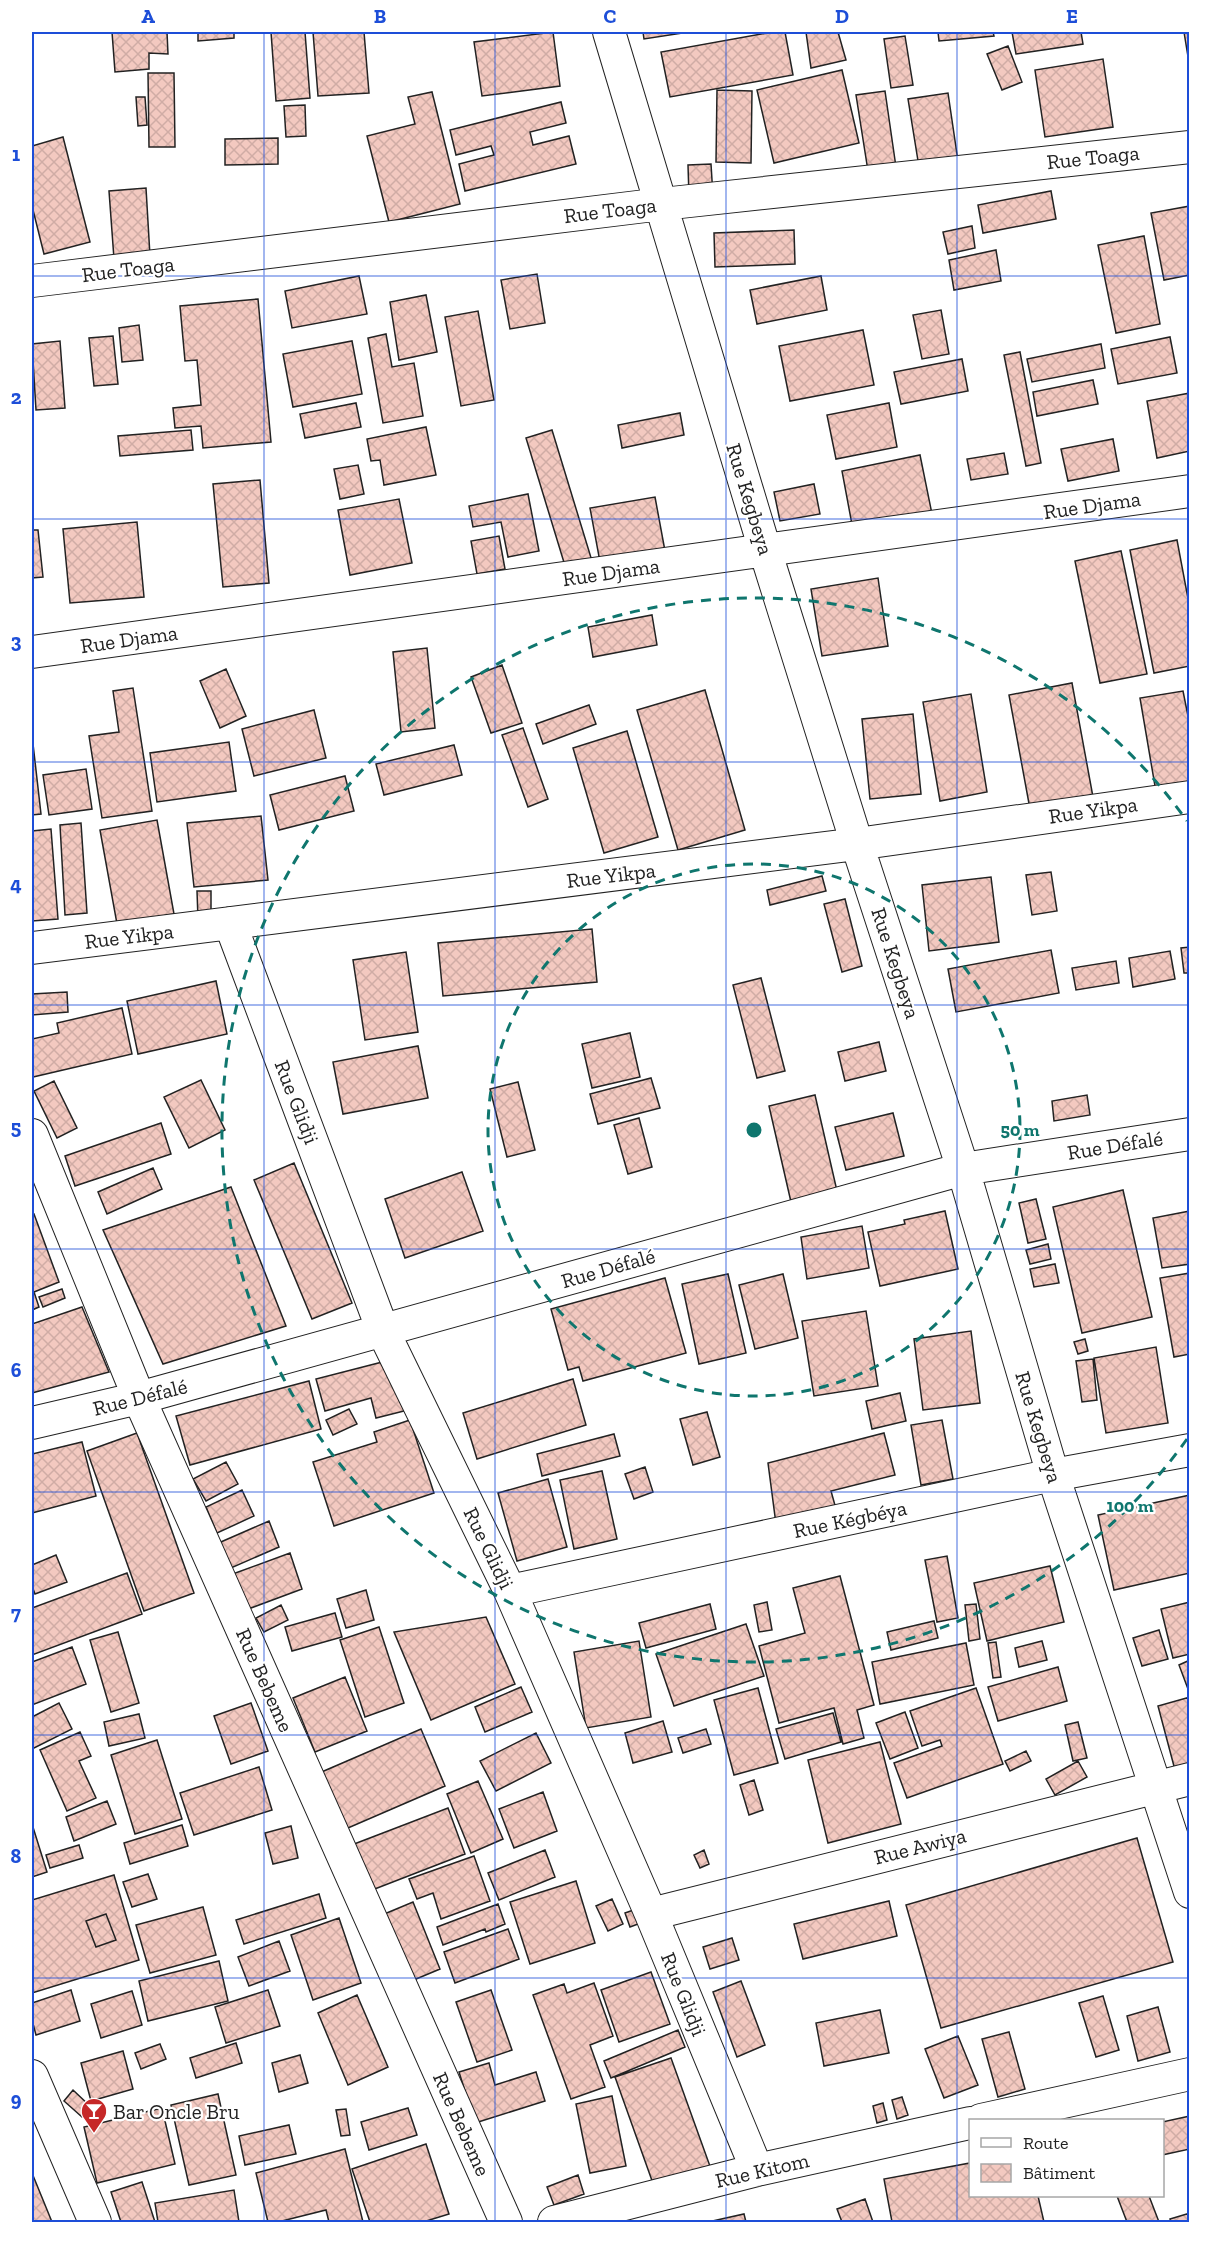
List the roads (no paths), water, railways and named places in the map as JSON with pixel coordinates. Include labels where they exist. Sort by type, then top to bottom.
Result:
[{"type":"street","name":"Rue Kegbeya","points":[[609,32],[765,550],[857,844],[963,1169],[1053,1475],[1190,1892]]},
{"type":"street","name":"Rue Toaga","points":[[32,281],[662,204],[1190,147]]},
{"type":"street","name":"Rue Djama","points":[[32,652],[1190,491]]},
{"type":"street","name":"Rue Yikpa","points":[[32,948],[857,844],[1190,797]]},
{"type":"street","name":"Rue Glidji","points":[[230,923],[383,1331],[510,1591],[651,1914],[756,2170]]},
{"type":"street","name":"Rue Défalé","points":[[32,1424],[139,1398],[963,1169],[1190,1134]]},
{"type":"street","name":"Rue Bebeme","points":[[32,1135],[139,1398],[506,2223]]},
{"type":"street","name":"Rue Kégbéya","points":[[510,1591],[1053,1475],[1190,1450]]},
{"type":"street","name":"Rue Awiya","points":[[651,1914],[1190,1779]]},
{"type":"street","points":[[990,2119],[1190,2074]]},
{"type":"street","points":[[32,2076],[95,2223]]},
{"type":"street","name":"Rue Kitom","points":[[554,2223],[756,2170],[969,2123]]},
{"type":"place","name":"Bar Oncle Bru","points":[[94,2134]]}]
